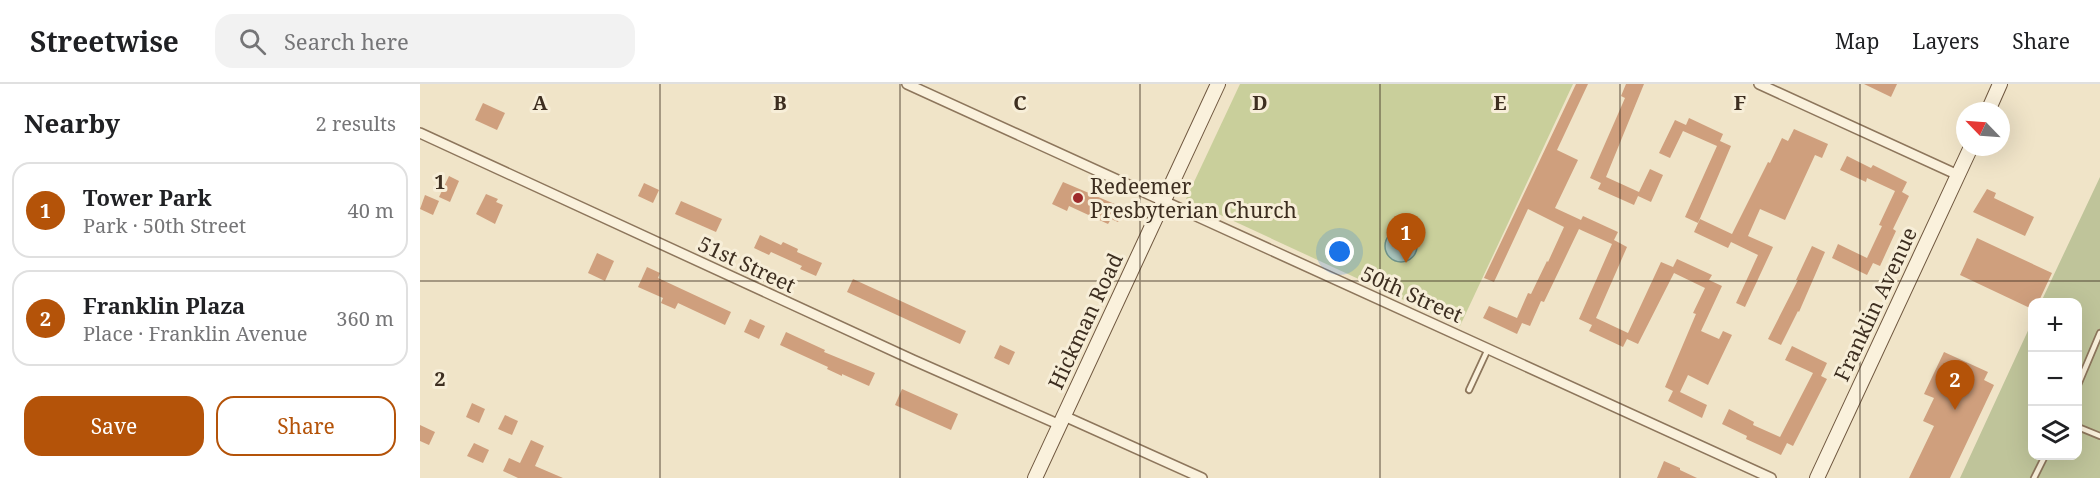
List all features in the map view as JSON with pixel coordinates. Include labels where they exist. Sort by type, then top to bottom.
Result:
[{"type":"main road","name":"Hickman Road","points":[[1035,478],[1218,84]]},
{"type":"main road","points":[[1992,102],[2000,84]]},
{"type":"main road","name":"Franklin Avenue","points":[[1817,478],[1967,156]]},
{"type":"street","name":"50th Street","points":[[907,84],[1771,478]]},
{"type":"street","points":[[1759,84],[1958,175]]},
{"type":"street","name":"51st Street","points":[[420,133],[913,360],[1203,478]]},
{"type":"lane","points":[[2082,376],[2100,333]]},
{"type":"lane","points":[[1469,390],[1488,349]]},
{"type":"lane","points":[[2082,429],[2100,436]]},
{"type":"lane","points":[[2034,478],[2043,460]]},
{"type":"green space","points":[[1240,84],[1573,84],[1460,326],[1186,199]]},
{"type":"green space","points":[[2100,177],[2100,478],[1960,478],[2028,331],[2028,460],[2082,460],[2082,298],[2043,298]]},
{"type":"water","points":[[1401,230],[1412,235],[1417,246],[1412,257],[1401,262],[1390,257],[1385,246],[1390,235]]},
{"type":"building","points":[[1576,84],[1588,84],[1557,150],[1578,160],[1555,208],[1581,220],[1583,216],[1618,232],[1614,240],[1627,247],[1596,318],[1628,333],[1661,262],[1673,267],[1677,259],[1712,275],[1709,280],[1722,286],[1701,331],[1719,339],[1723,331],[1732,335],[1708,385],[1688,375],[1680,392],[1707,405],[1702,418],[1668,401],[1673,391],[1665,387],[1705,288],[1674,273],[1638,344],[1627,339],[1623,347],[1589,331],[1592,325],[1579,319],[1612,244],[1579,229],[1530,326],[1522,323],[1517,334],[1483,318],[1489,306],[1517,318],[1528,293],[1531,294],[1548,262],[1564,227],[1528,209],[1494,282],[1484,278]]},
{"type":"building","points":[[1626,84],[1644,84],[1606,177],[1639,192],[1650,169],[1663,175],[1651,202],[1638,196],[1634,205],[1598,189],[1601,183],[1590,178],[1625,98],[1621,96]]},
{"type":"building","points":[[1864,84],[1897,84],[1891,97]]},
{"type":"building","points":[[483,103],[505,113],[497,130],[475,120]]},
{"type":"building","points":[[1689,118],[1723,134],[1720,141],[1731,146],[1698,223],[1685,217],[1717,146],[1683,131],[1670,158],[1659,153],[1675,120],[1686,125]]},
{"type":"building","points":[[1794,129],[1828,144],[1822,158],[1815,155],[1785,220],[1760,209],[1748,236],[1773,247],[1745,307],[1736,303],[1758,255],[1731,242],[1728,248],[1694,232],[1700,219],[1732,234],[1782,138],[1788,141]]},
{"type":"building","points":[[1847,156],[1871,168],[1873,165],[1907,182],[1902,192],[1909,196],[1893,229],[1896,231],[1880,266],[1873,263],[1867,275],[1832,258],[1838,244],[1867,258],[1895,191],[1867,178],[1866,182],[1840,170]]},
{"type":"building","points":[[449,176],[459,181],[450,202],[439,197]]},
{"type":"building","name":"Redeemer Presbyterian Church","points":[[1063,182],[1117,205],[1115,210],[1122,213],[1118,222],[1111,219],[1108,224],[1069,206],[1067,211],[1052,204]]},
{"type":"building","points":[[644,183],[659,190],[653,203],[638,196]]},
{"type":"building","points":[[1987,189],[1996,193],[1994,198],[2034,217],[2025,236],[1973,212]]},
{"type":"building","points":[[486,194],[498,199],[496,202],[503,205],[495,224],[476,214]]},
{"type":"building","points":[[425,195],[439,201],[433,215],[420,209]]},
{"type":"building","points":[[681,201],[722,219],[716,232],[675,214]]},
{"type":"building","points":[[760,235],[781,245],[783,242],[798,249],[797,252],[822,263],[816,276],[800,269],[802,266],[771,252],[769,255],[754,248]]},
{"type":"building","points":[[1977,238],[2052,273],[2040,298],[2028,298],[2028,307],[1960,275]]},
{"type":"building","points":[[1812,246],[1825,252],[1799,312],[1781,345],[1768,339],[1798,280],[1796,280]]},
{"type":"building","points":[[597,253],[614,261],[605,281],[588,273]]},
{"type":"building","points":[[647,267],[660,273],[658,278],[731,312],[725,325],[678,303],[675,309],[661,303],[663,298],[638,287]]},
{"type":"building","points":[[853,279],[966,331],[960,344],[847,292]]},
{"type":"building","points":[[750,319],[765,326],[759,339],[744,332]]},
{"type":"building","points":[[786,332],[825,350],[824,352],[875,373],[869,386],[842,374],[842,376],[780,345]]},
{"type":"building","points":[[1000,345],[1015,352],[1009,365],[994,358]]},
{"type":"building","points":[[1792,346],[1827,363],[1821,376],[1827,379],[1793,446],[1787,443],[1781,455],[1746,439],[1747,436],[1722,424],[1729,409],[1754,422],[1753,425],[1780,437],[1813,373],[1785,360]]},
{"type":"building","points":[[1944,352],[1988,372],[1984,380],[1994,385],[1950,478],[1909,478],[1934,426],[1923,421],[1934,398],[1924,394]]},
{"type":"building","points":[[902,389],[958,414],[951,430],[895,405]]},
{"type":"building","points":[[472,403],[485,409],[479,423],[466,417]]},
{"type":"building","points":[[505,415],[518,421],[512,435],[498,429]]},
{"type":"building","points":[[420,425],[435,432],[429,445],[420,441]]},
{"type":"building","points":[[531,440],[544,446],[535,466],[563,478],[518,478],[503,471],[509,458],[520,463]]},
{"type":"building","points":[[474,443],[489,450],[483,463],[467,456]]},
{"type":"building","points":[[1664,461],[1680,468],[1697,478],[1657,478]]},
{"type":"place","name":"Redeemer Presbyterian Church","points":[[1078,198]]},
{"type":"place","name":"Tower Park","points":[[1406,263]]},
{"type":"place","name":"Franklin Plaza","points":[[1955,410]]}]
